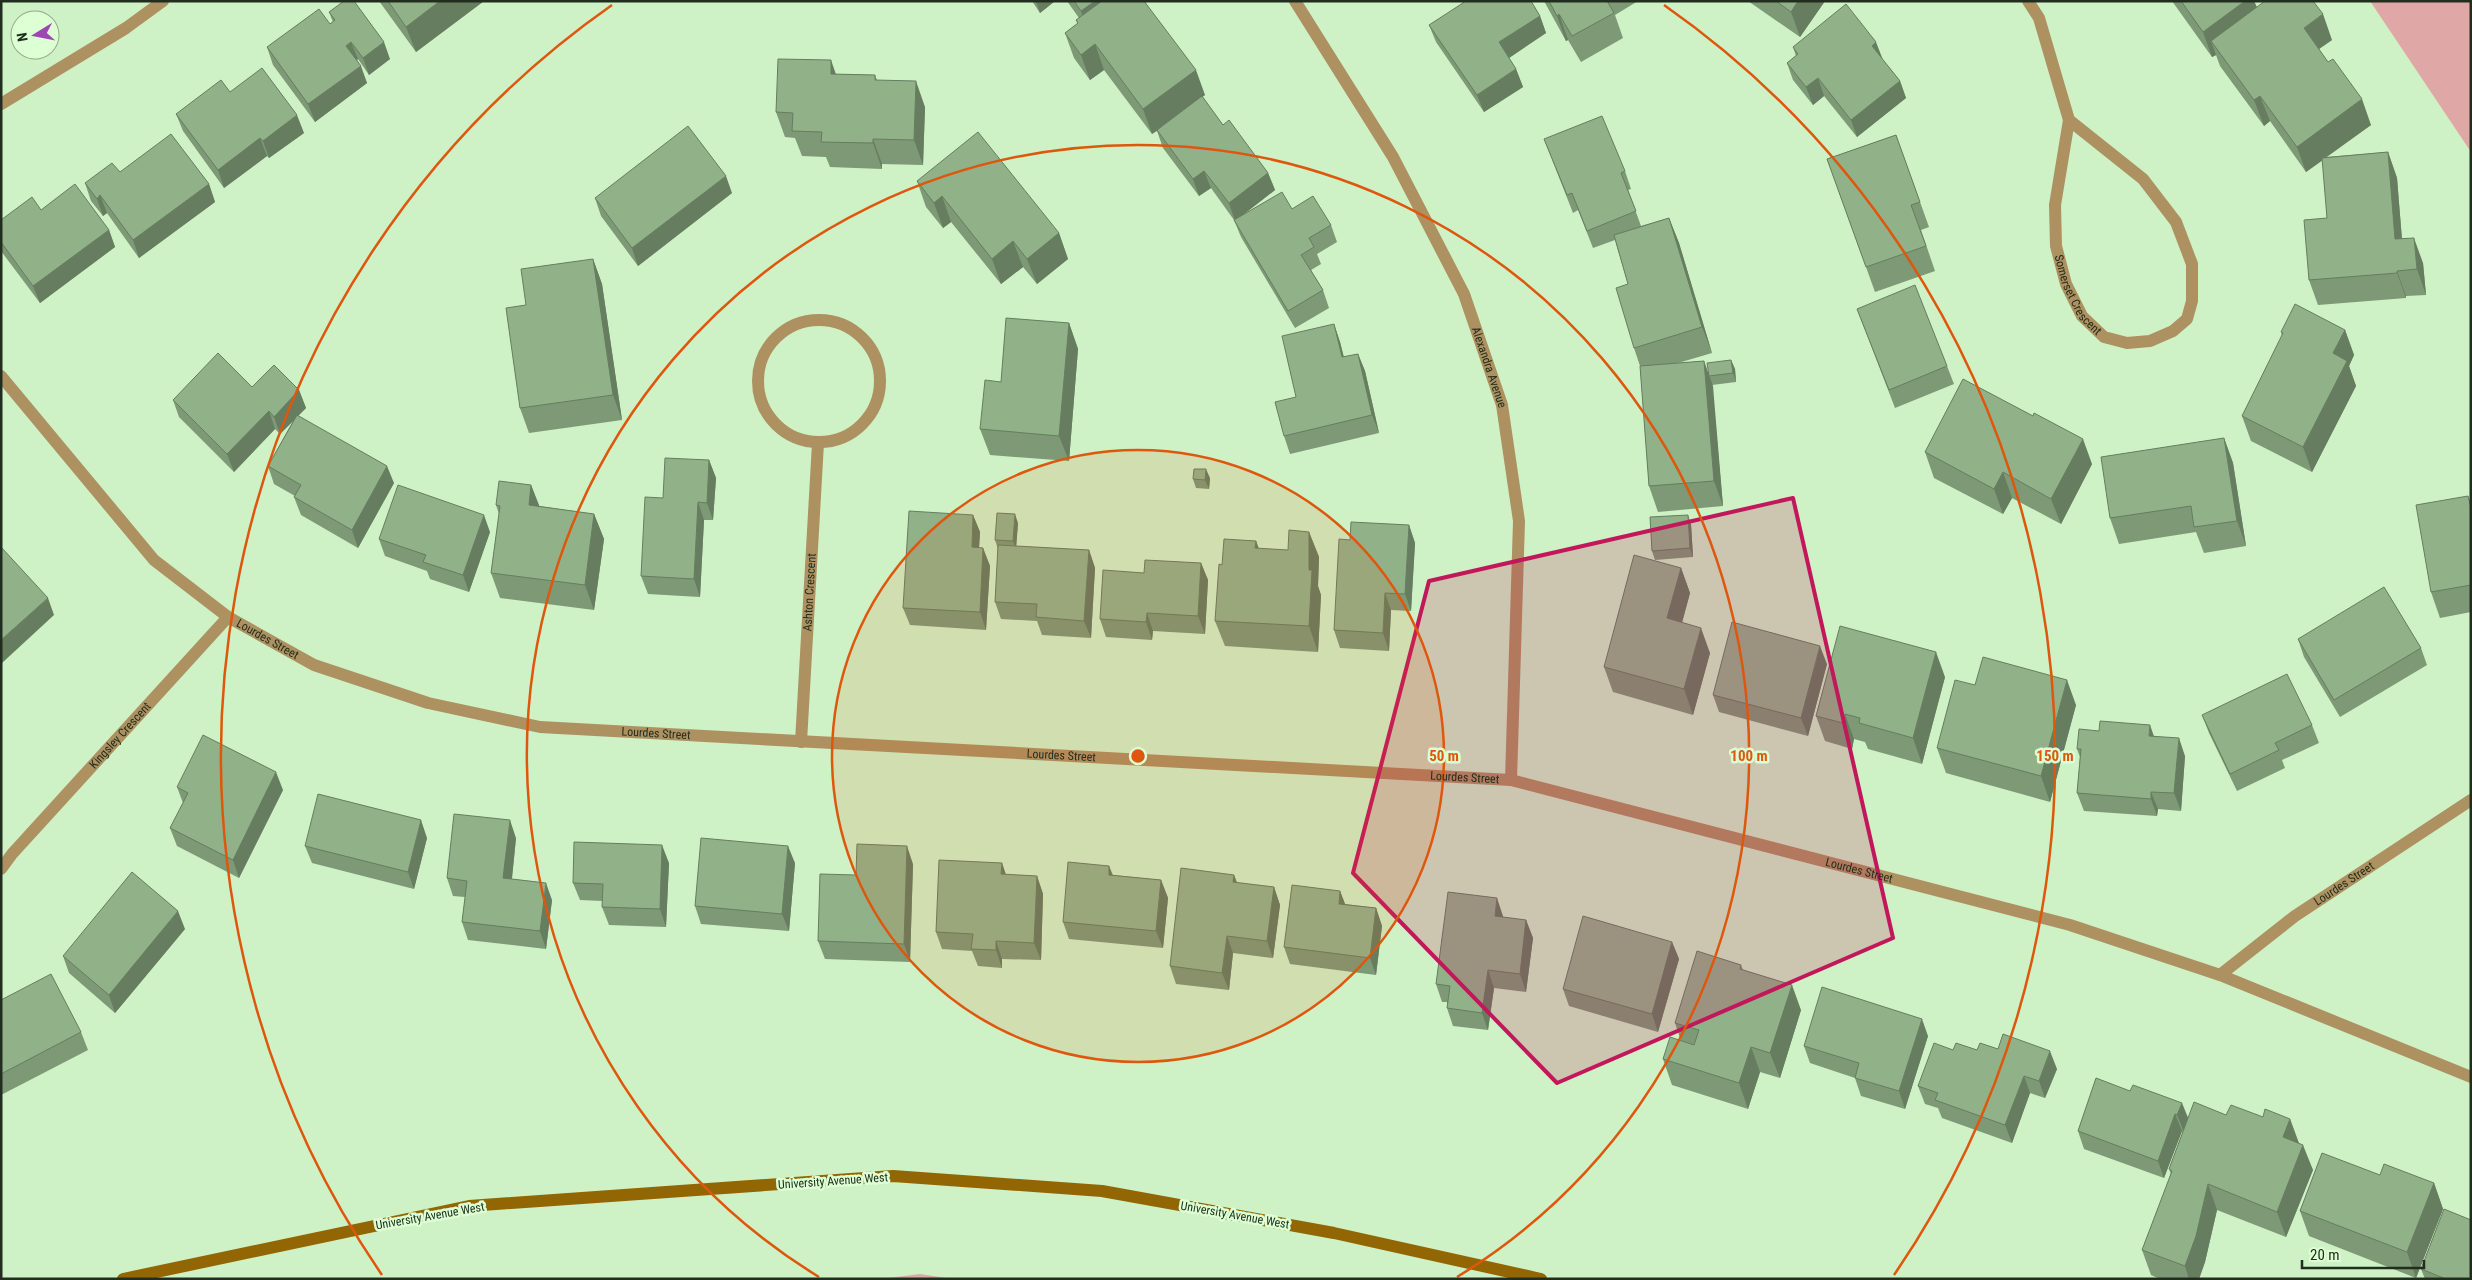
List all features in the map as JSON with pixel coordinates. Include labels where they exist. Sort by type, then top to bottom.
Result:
[{"type":"main road","name":"University Avenue West","points":[[123,1279],[469,1206],[892,1176],[1102,1191],[1334,1233],[1541,1279]]},
{"type":"street","points":[[1,104],[126,28],[163,1]]},
{"type":"street","name":"Alexandra Avenue","points":[[1295,1],[1393,156],[1464,294],[1502,405],[1519,521],[1511,780]]},
{"type":"street","name":"Somerset Crescent","points":[[2028,1],[2039,18],[2069,120],[2055,205],[2056,246],[2066,284],[2082,316],[2104,337],[2127,343],[2150,341],[2173,331],[2187,319],[2192,301],[2192,264],[2176,222],[2142,179],[2069,120]]},
{"type":"street","points":[[818,319],[838,321],[858,332],[872,348],[880,368],[881,386],[876,407],[863,425],[838,440],[818,443],[803,441],[783,431],[765,411],[758,391],[757,374],[763,354],[776,336],[798,322],[818,319]]},
{"type":"street","name":"Lourdes Street","points":[[1,376],[154,560],[228,617],[314,665],[437,705],[540,727],[1511,780],[2070,925],[2220,975],[2471,1077]]},
{"type":"street","name":"Ashton Crescent","points":[[801,742],[818,443]]},
{"type":"street","name":"Kingsley Crescent","points":[[1,869],[7,854],[228,617]]},
{"type":"street","name":"Lourdes Street","points":[[2220,975],[2295,916],[2471,800]]},
{"type":"highlighted area","points":[[1793,498],[1893,938],[1557,1083],[1353,873],[1429,581]]},
{"type":"shaded area","points":[[2370,1],[2471,1],[2471,152]]},
{"type":"shaded area","points":[[920,1274],[953,1279],[880,1279]]},
{"type":"building","points":[[344,1],[354,1],[384,42],[363,58],[351,42],[346,46],[361,66],[308,104],[267,47],[319,9],[330,24],[335,20],[329,12]]},
{"type":"building","points":[[388,1],[440,1],[406,27]]},
{"type":"building","points":[[1074,1],[1095,1],[1081,11]]},
{"type":"building","points":[[1102,1],[1144,1],[1196,70],[1143,109],[1095,44],[1081,55],[1065,33],[1078,23],[1076,20]]},
{"type":"building","points":[[1466,1],[1531,1],[1540,16],[1499,42],[1516,69],[1477,95],[1429,25]]},
{"type":"building","points":[[1549,1],[1607,1],[1614,13],[1572,36],[1559,14],[1557,16]]},
{"type":"building","points":[[1776,1],[1798,1],[1791,12]]},
{"type":"building","points":[[2181,1],[2245,1],[2203,32]]},
{"type":"building","points":[[2265,1],[2313,1],[2323,14],[2304,28],[2328,62],[2333,59],[2362,99],[2297,147],[2260,96],[2254,100],[2211,41]]},
{"type":"building","points":[[1846,4],[1876,42],[1872,46],[1900,81],[1851,120],[1818,78],[1806,87],[1787,63],[1798,54],[1793,47]]},
{"type":"building","points":[[778,59],[831,60],[831,74],[875,75],[875,80],[916,81],[914,140],[873,139],[873,143],[821,142],[822,132],[792,131],[793,113],[776,112]]},
{"type":"building","points":[[262,68],[297,115],[263,141],[260,138],[218,170],[176,114],[221,80],[230,92]]},
{"type":"building","points":[[1202,96],[1223,125],[1229,120],[1268,173],[1229,203],[1204,171],[1193,179],[1157,130]]},
{"type":"building","points":[[1602,116],[1625,171],[1621,173],[1636,211],[1587,231],[1572,193],[1567,195],[1544,139]]},
{"type":"building","points":[[688,126],[726,176],[632,248],[595,198]]},
{"type":"building","points":[[978,132],[1059,233],[1027,259],[1013,241],[992,259],[942,196],[934,203],[917,181]]},
{"type":"building","points":[[171,134],[209,184],[133,240],[100,195],[97,199],[85,183],[112,163],[120,172]]},
{"type":"building","points":[[1896,135],[1920,202],[1911,205],[1926,246],[1866,267],[1827,159]]},
{"type":"building","points":[[2388,152],[2395,239],[2414,238],[2417,269],[2397,271],[2397,273],[2309,280],[2304,220],[2327,218],[2322,158]]},
{"type":"building","points":[[75,184],[109,230],[33,286],[1,242],[1,220],[32,197],[41,210]]},
{"type":"building","points":[[1282,192],[1292,209],[1313,196],[1331,225],[1309,238],[1314,247],[1301,255],[1323,290],[1288,311],[1234,220]]},
{"type":"building","points":[[1669,218],[1702,327],[1634,348],[1616,288],[1628,284],[1614,235]]},
{"type":"building","points":[[593,259],[613,395],[520,408],[506,308],[526,305],[521,269]]},
{"type":"building","points":[[1915,285],[1947,366],[1889,390],[1857,309]]},
{"type":"building","points":[[2295,304],[2345,330],[2333,353],[2347,361],[2303,447],[2242,416],[2283,333],[2281,332]]},
{"type":"building","points":[[1006,318],[1069,323],[1059,436],[980,429],[985,380],[1001,382]]},
{"type":"building","points":[[1334,324],[1342,357],[1358,354],[1372,415],[1284,436],[1275,402],[1296,397],[1282,336]]},
{"type":"building","points":[[218,353],[252,387],[274,365],[299,390],[274,417],[269,411],[227,454],[173,400]]},
{"type":"building","points":[[1731,360],[1733,373],[1709,376],[1707,363]]},
{"type":"building","points":[[1704,361],[1714,481],[1649,486],[1640,366]]},
{"type":"building","points":[[1963,379],[2033,416],[2034,413],[2083,439],[2051,499],[2003,472],[1994,489],[1925,452]]},
{"type":"building","points":[[297,415],[387,466],[352,530],[294,497],[301,485],[268,466]]},
{"type":"building","points":[[2224,438],[2237,521],[2194,527],[2191,506],[2110,518],[2101,457]]},
{"type":"building","points":[[665,458],[709,460],[707,503],[698,502],[694,579],[641,576],[645,497],[663,498]]},
{"type":"building","points":[[1194,469],[1206,469],[1205,480],[1193,479]]},
{"type":"building","points":[[499,481],[531,485],[529,505],[594,514],[585,585],[491,573],[500,506],[496,505]]},
{"type":"building","points":[[398,485],[484,515],[463,575],[423,562],[426,555],[379,539]]},
{"type":"building","points":[[2468,496],[2471,508],[2471,585],[2431,592],[2416,505]]},
{"type":"building","points":[[909,511],[973,515],[972,547],[983,548],[980,612],[903,608]]},
{"type":"building","points":[[997,513],[1015,514],[1013,541],[995,540]]},
{"type":"building","points":[[1688,515],[1690,548],[1652,551],[1650,517]]},
{"type":"building","points":[[1351,522],[1409,525],[1405,594],[1385,593],[1383,633],[1334,630],[1339,539],[1350,540]]},
{"type":"building","points":[[1289,530],[1309,532],[1309,570],[1312,570],[1309,626],[1215,621],[1219,564],[1222,565],[1224,539],[1256,541],[1255,548],[1288,550]]},
{"type":"building","points":[[998,545],[1089,550],[1084,621],[1036,617],[1037,604],[995,602]]},
{"type":"building","points":[[1,547],[48,598],[1,640]]},
{"type":"building","points":[[1634,555],[1681,568],[1667,618],[1701,628],[1684,689],[1604,667]]},
{"type":"building","points":[[1145,560],[1201,563],[1198,616],[1147,613],[1146,622],[1100,619],[1103,570],[1144,573]]},
{"type":"building","points":[[2384,587],[2421,648],[2334,700],[2298,639]]},
{"type":"building","points":[[1732,622],[1820,646],[1801,718],[1713,695]]},
{"type":"building","points":[[1840,626],[1936,652],[1913,738],[1859,723],[1860,718],[1845,714],[1843,723],[1816,716]]},
{"type":"building","points":[[1983,657],[2067,680],[2041,776],[1937,748],[1955,680],[1975,685]]},
{"type":"building","points":[[2287,674],[2312,725],[2275,743],[2279,750],[2230,774],[2202,715]]},
{"type":"building","points":[[2100,721],[2150,725],[2149,736],[2179,738],[2174,793],[2151,792],[2151,799],[2077,793],[2081,749],[2077,749],[2079,729],[2099,731]]},
{"type":"building","points":[[203,735],[276,772],[233,860],[170,828],[188,793],[177,787]]},
{"type":"building","points":[[318,794],[421,820],[408,872],[305,846]]},
{"type":"building","points":[[454,814],[510,820],[503,878],[546,883],[540,931],[462,922],[467,881],[447,878]]},
{"type":"building","points":[[701,838],[788,846],[782,914],[695,906]]},
{"type":"building","points":[[574,842],[662,845],[660,909],[602,907],[603,884],[573,883]]},
{"type":"building","points":[[857,844],[907,846],[904,944],[818,941],[820,874],[856,875]]},
{"type":"building","points":[[939,860],[1002,863],[1001,874],[1037,876],[1034,943],[996,941],[996,950],[971,949],[973,934],[936,932]]},
{"type":"building","points":[[1068,862],[1109,866],[1109,875],[1161,880],[1156,931],[1063,922]]},
{"type":"building","points":[[1181,868],[1234,875],[1233,882],[1274,887],[1267,941],[1227,936],[1222,973],[1170,966]]},
{"type":"building","points":[[132,872],[178,911],[109,995],[63,956]]},
{"type":"building","points":[[1292,885],[1340,891],[1339,904],[1376,908],[1370,958],[1284,947]]},
{"type":"building","points":[[1448,892],[1497,898],[1495,916],[1526,920],[1520,974],[1488,970],[1482,1013],[1447,1008],[1450,986],[1436,984]]},
{"type":"building","points":[[1583,916],[1672,942],[1652,1014],[1563,989]]},
{"type":"building","points":[[1697,951],[1741,965],[1740,969],[1792,985],[1770,1053],[1751,1047],[1739,1083],[1663,1059],[1670,1037],[1694,1045],[1699,1030],[1675,1023]]},
{"type":"building","points":[[51,974],[81,1032],[1,1074],[1,1000]]},
{"type":"building","points":[[1822,987],[1922,1019],[1899,1091],[1855,1078],[1859,1063],[1804,1046]]},
{"type":"building","points":[[2003,1034],[2050,1051],[2039,1081],[2024,1076],[2005,1125],[1935,1100],[1938,1093],[1918,1086],[1934,1043],[1953,1050],[1956,1043],[1977,1050],[1980,1043],[1998,1049]]},
{"type":"building","points":[[2096,1078],[2130,1091],[2133,1085],[2182,1103],[2177,1115],[2175,1114],[2158,1161],[2078,1131]]},
{"type":"building","points":[[2194,1102],[2226,1115],[2231,1105],[2263,1117],[2265,1109],[2290,1119],[2283,1137],[2303,1145],[2277,1212],[2208,1184],[2196,1236],[2185,1266],[2142,1250],[2172,1171],[2169,1169]]},
{"type":"building","points":[[2322,1153],[2380,1175],[2384,1164],[2434,1183],[2407,1252],[2300,1211]]},
{"type":"building","points":[[2444,1209],[2471,1220],[2471,1279],[2446,1279],[2421,1269]]}]
